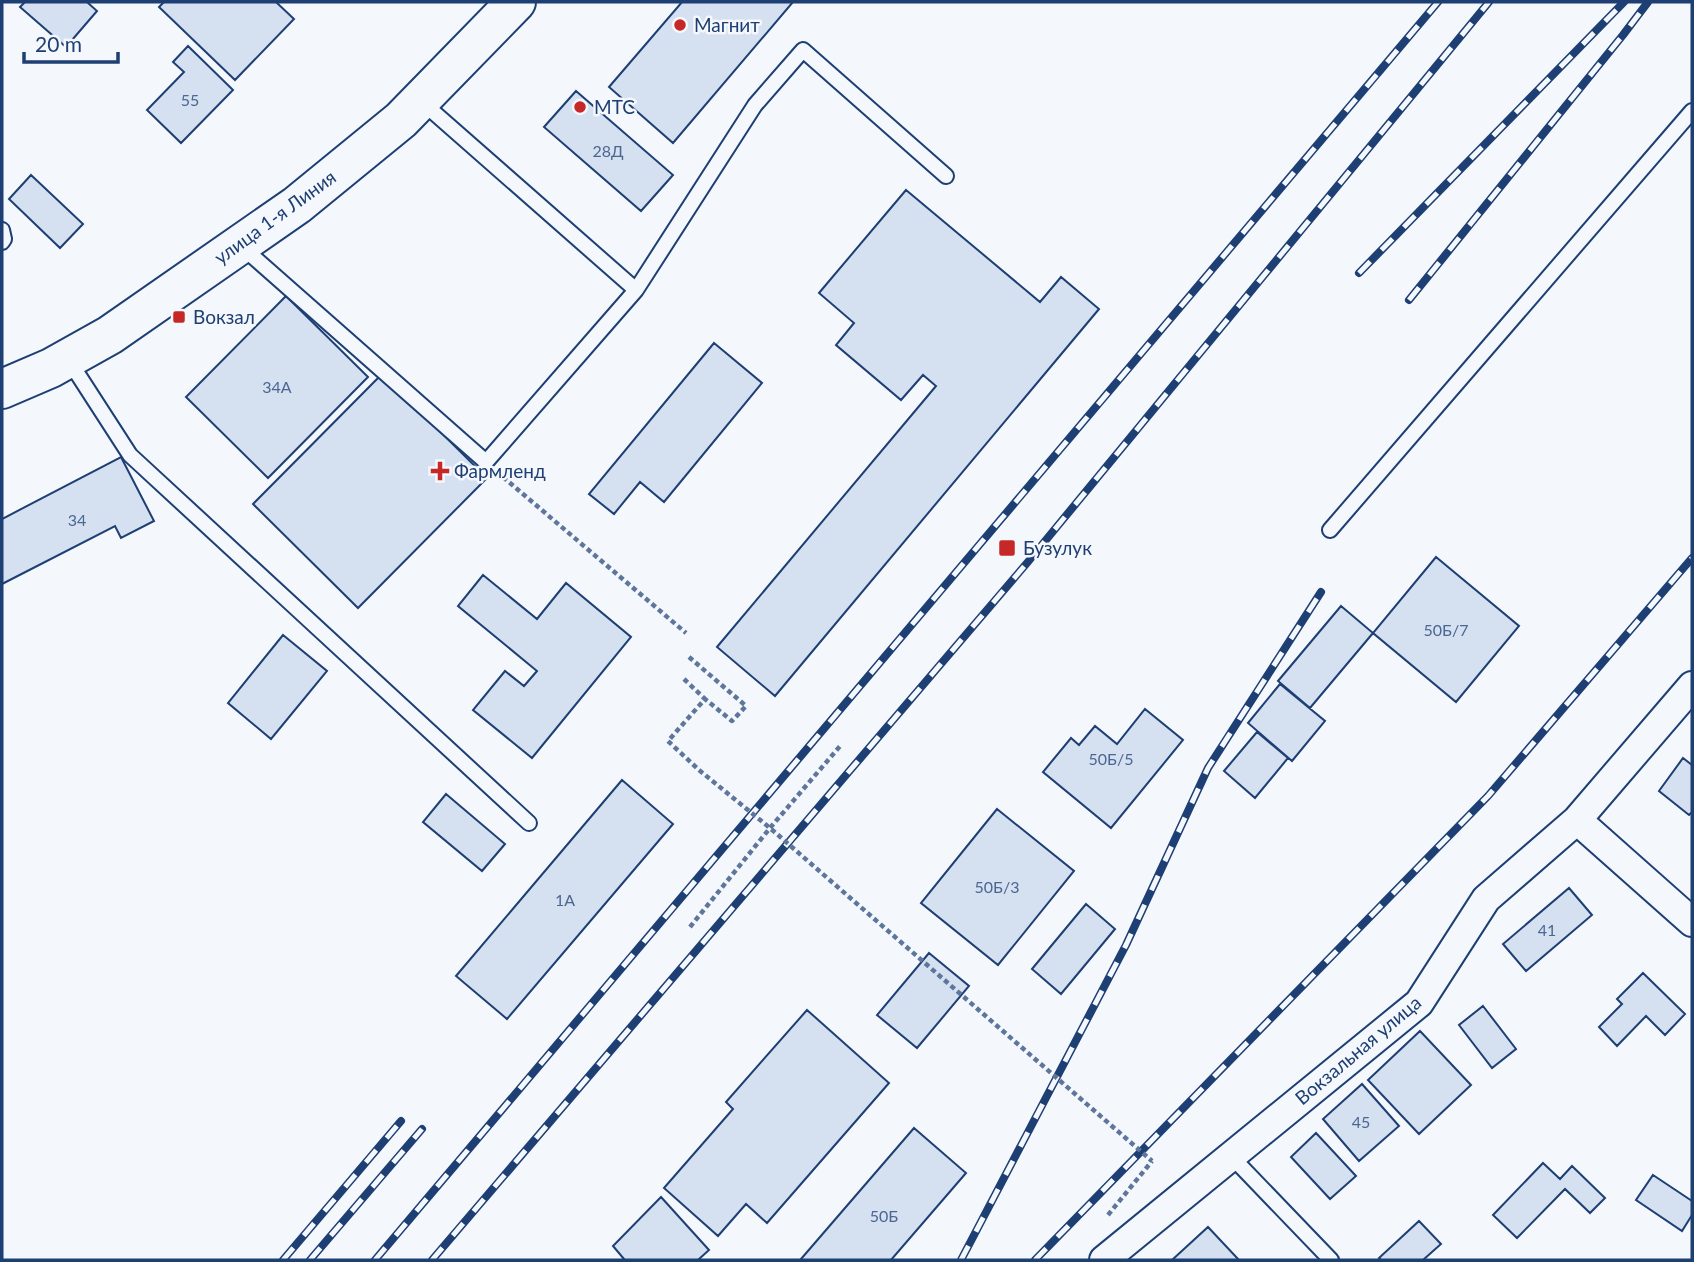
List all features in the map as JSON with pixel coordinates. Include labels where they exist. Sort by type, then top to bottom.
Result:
[{"type":"main road","name":"улица 1-я Линия","points":[[2,389],[51,368],[110,335],[296,205],[401,120],[516,2]]},
{"type":"street","name":"Вокзальная улица","points":[[1104,1260],[1419,1003],[1486,899],[1577,820],[1692,685]]},
{"type":"street","points":[[1577,820],[1692,922]]},
{"type":"lane","points":[[240,245],[486,462],[636,290],[755,104],[803,50],[946,176]]},
{"type":"lane","points":[[420,101],[636,290]]},
{"type":"lane","points":[[1330,530],[1692,111]]},
{"type":"lane","points":[[2,230],[2,242]]},
{"type":"lane","points":[[67,358],[130,455],[529,822]]},
{"type":"lane","points":[[1231,1156],[1331,1260]]},
{"type":"path","points":[[486,462],[685,633]]},
{"type":"path","points":[[684,679],[732,722],[746,706],[689,657]]},
{"type":"path","points":[[705,699],[668,740],[1152,1161],[1104,1221]]},
{"type":"path","points":[[690,928],[841,745]]},
{"type":"building","points":[[25,2],[87,2],[97,11],[66,47],[20,7]]},
{"type":"building","points":[[164,2],[276,2],[294,19],[235,80],[159,7]]},
{"type":"building","points":[[682,2],[793,2],[673,143],[609,87]]},
{"type":"building","points":[[188,46],[233,90],[181,143],[147,110],[184,72],[173,62]]},
{"type":"building","points":[[576,91],[673,175],[641,211],[544,127]]},
{"type":"building","points":[[31,175],[83,224],[60,248],[9,199]]},
{"type":"building","points":[[906,190],[1040,302],[1061,277],[1099,309],[775,696],[717,647],[936,386],[923,375],[901,400],[836,345],[854,323],[819,293]]},
{"type":"building","points":[[286,296],[368,377],[268,478],[186,397]]},
{"type":"building","points":[[714,343],[762,383],[664,502],[640,482],[614,514],[589,494]]},
{"type":"building","points":[[382,374],[487,478],[358,608],[253,504]]},
{"type":"building","points":[[121,457],[154,521],[121,538],[115,526],[2,584],[2,519]]},
{"type":"building","points":[[1436,557],[1519,626],[1456,702],[1373,633]]},
{"type":"building","points":[[483,575],[537,619],[566,583],[631,637],[532,758],[473,710],[505,671],[524,686],[537,671],[458,606]]},
{"type":"building","points":[[1341,606],[1373,633],[1310,708],[1278,681]]},
{"type":"building","points":[[283,635],[327,671],[271,739],[228,703]]},
{"type":"building","points":[[1280,684],[1325,721],[1292,761],[1248,723]]},
{"type":"building","points":[[1145,709],[1183,740],[1111,828],[1043,772],[1071,738],[1079,745],[1095,726],[1117,744]]},
{"type":"building","points":[[1257,732],[1288,758],[1255,798],[1224,771]]},
{"type":"building","points":[[1683,758],[1692,765],[1692,812],[1689,815],[1659,791]]},
{"type":"building","points":[[622,780],[673,824],[507,1019],[456,976]]},
{"type":"building","points":[[446,794],[505,844],[482,871],[423,822]]},
{"type":"building","points":[[997,809],[1074,871],[998,965],[921,903]]},
{"type":"building","points":[[1569,888],[1592,915],[1526,971],[1503,944]]},
{"type":"building","points":[[1086,904],[1115,929],[1061,994],[1032,969]]},
{"type":"building","points":[[929,953],[969,986],[917,1048],[877,1015]]},
{"type":"building","points":[[1643,973],[1685,1014],[1665,1035],[1646,1016],[1617,1046],[1599,1027],[1622,1004],[1617,999]]},
{"type":"building","points":[[1483,1006],[1516,1049],[1492,1068],[1459,1025]]},
{"type":"building","points":[[807,1010],[889,1083],[767,1223],[746,1204],[718,1236],[664,1188],[733,1109],[726,1102]]},
{"type":"building","points":[[1420,1031],[1471,1085],[1419,1134],[1368,1080]]},
{"type":"building","points":[[1362,1084],[1399,1126],[1359,1161],[1323,1119]]},
{"type":"building","points":[[914,1128],[966,1173],[891,1260],[801,1259]]},
{"type":"building","points":[[1316,1133],[1356,1176],[1330,1199],[1291,1157]]},
{"type":"building","points":[[1543,1163],[1560,1179],[1572,1166],[1605,1198],[1590,1213],[1565,1189],[1517,1238],[1493,1215]]},
{"type":"building","points":[[1653,1175],[1692,1201],[1692,1215],[1682,1231],[1636,1200]]},
{"type":"building","points":[[661,1197],[709,1250],[698,1260],[623,1260],[613,1246]]},
{"type":"building","points":[[1419,1221],[1441,1244],[1423,1260],[1379,1258]]},
{"type":"building","points":[[1208,1227],[1239,1260],[1172,1260]]},
{"type":"railway","points":[[375,1260],[1438,2]]},
{"type":"railway","points":[[432,1260],[1027,563],[1489,2]]},
{"type":"railway","points":[[1359,273],[1624,2]]},
{"type":"railway","points":[[1409,300],[1648,2]]},
{"type":"railway","points":[[1035,1260],[1488,796],[1692,558]]},
{"type":"railway","points":[[961,1260],[1126,945],[1208,768],[1321,592]]},
{"type":"railway","points":[[283,1260],[401,1121]]},
{"type":"railway","points":[[310,1260],[422,1129]]},
{"type":"place","name":"Магнит","points":[[680,25]]},
{"type":"place","name":"МТС","points":[[580,107]]},
{"type":"place","name":"Вокзал","points":[[179,317]]},
{"type":"place","name":"Фармленд","points":[[440,471]]},
{"type":"place","name":"Бузулук","points":[[1007,548]]}]
